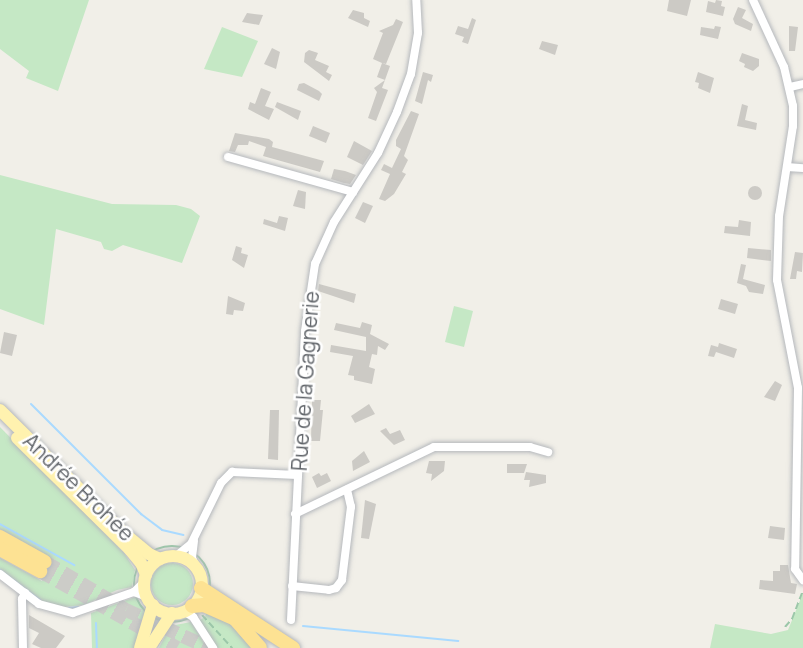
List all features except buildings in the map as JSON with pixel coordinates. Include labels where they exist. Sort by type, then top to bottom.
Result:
[{"type":"highway","points":[[0,537],[43,567],[0,549]]},
{"type":"highway","points":[[206,591],[293,648]]},
{"type":"highway","points":[[184,614],[204,605],[235,619],[260,648]]},
{"type":"main road","name":"Andrée Brohée","points":[[0,410],[124,533],[149,554],[157,555]]},
{"type":"main road","name":"Andrée Brohée","points":[[0,421],[141,563],[142,591]]},
{"type":"main road","points":[[140,648],[142,591],[157,555],[180,552],[195,567],[206,591],[149,648]]},
{"type":"main road","points":[[142,591],[184,614]]},
{"type":"street","name":"Rue de la Gagnerie","points":[[290,620],[305,331],[315,264],[334,222],[378,153],[411,74],[418,33],[416,0]]},
{"type":"street","points":[[753,0],[790,87],[793,126],[779,216],[776,280],[800,374],[795,569],[803,580]]},
{"type":"street","points":[[790,87],[803,84]]},
{"type":"street","points":[[228,157],[353,192]]},
{"type":"street","points":[[788,167],[803,167]]},
{"type":"street","points":[[295,514],[440,445],[530,447],[548,452]]},
{"type":"street","points":[[195,567],[192,558],[194,541],[221,483],[232,472],[297,475]]},
{"type":"street","points":[[292,586],[329,590],[336,588],[342,580],[351,507],[347,489]]},
{"type":"street","points":[[180,552],[194,541]]},
{"type":"street","points":[[0,574],[49,609],[73,613],[142,591]]},
{"type":"street","points":[[23,648],[22,599],[25,593]]},
{"type":"street","points":[[184,614],[193,617],[213,648]]},
{"type":"path","points":[[157,555],[168,546],[180,552]]},
{"type":"path","points":[[195,552],[207,568],[206,591]]},
{"type":"path","points":[[785,626],[803,590]]},
{"type":"path","points":[[184,614],[232,648]]},
{"type":"green space","points":[[0,0],[89,0],[58,91],[26,78],[29,71],[0,49]]},
{"type":"green space","points":[[222,27],[258,41],[242,77],[204,69]]},
{"type":"green space","points":[[0,175],[112,204],[176,205],[191,209],[200,216],[182,263],[123,245],[112,251],[104,249],[101,242],[56,229],[44,325],[0,309]]},
{"type":"green space","points":[[454,306],[473,311],[464,347],[445,342]]},
{"type":"green space","points":[[0,427],[124,553],[135,570],[132,587],[117,590],[84,605],[54,608],[36,598],[0,570],[0,558],[42,581],[46,568],[55,560],[0,529]]},
{"type":"green space","points":[[172,563],[187,569],[193,584],[187,599],[172,605],[157,599],[151,584],[157,569]]},
{"type":"green space","points":[[803,593],[803,648],[710,648],[715,624],[771,634],[788,630]]},
{"type":"green space","points":[[135,597],[148,616],[137,648],[92,648],[91,613]]},
{"type":"green space","points":[[207,611],[225,619],[253,648],[216,648],[198,621],[205,617]]},
{"type":"green space","points":[[191,622],[207,648],[159,648],[170,626]]},
{"type":"waterway","points":[[31,404],[141,514],[162,530],[183,535]]},
{"type":"waterway","points":[[0,524],[74,565]]},
{"type":"waterway","points":[[0,570],[40,600]]},
{"type":"waterway","points":[[69,608],[78,607]]},
{"type":"waterway","points":[[96,623],[97,648]]},
{"type":"waterway","points":[[303,626],[458,641]]},
{"type":"tunnel","points":[[45,562],[126,610],[209,648]]},
{"type":"tunnel","points":[[40,571],[177,648]]}]
